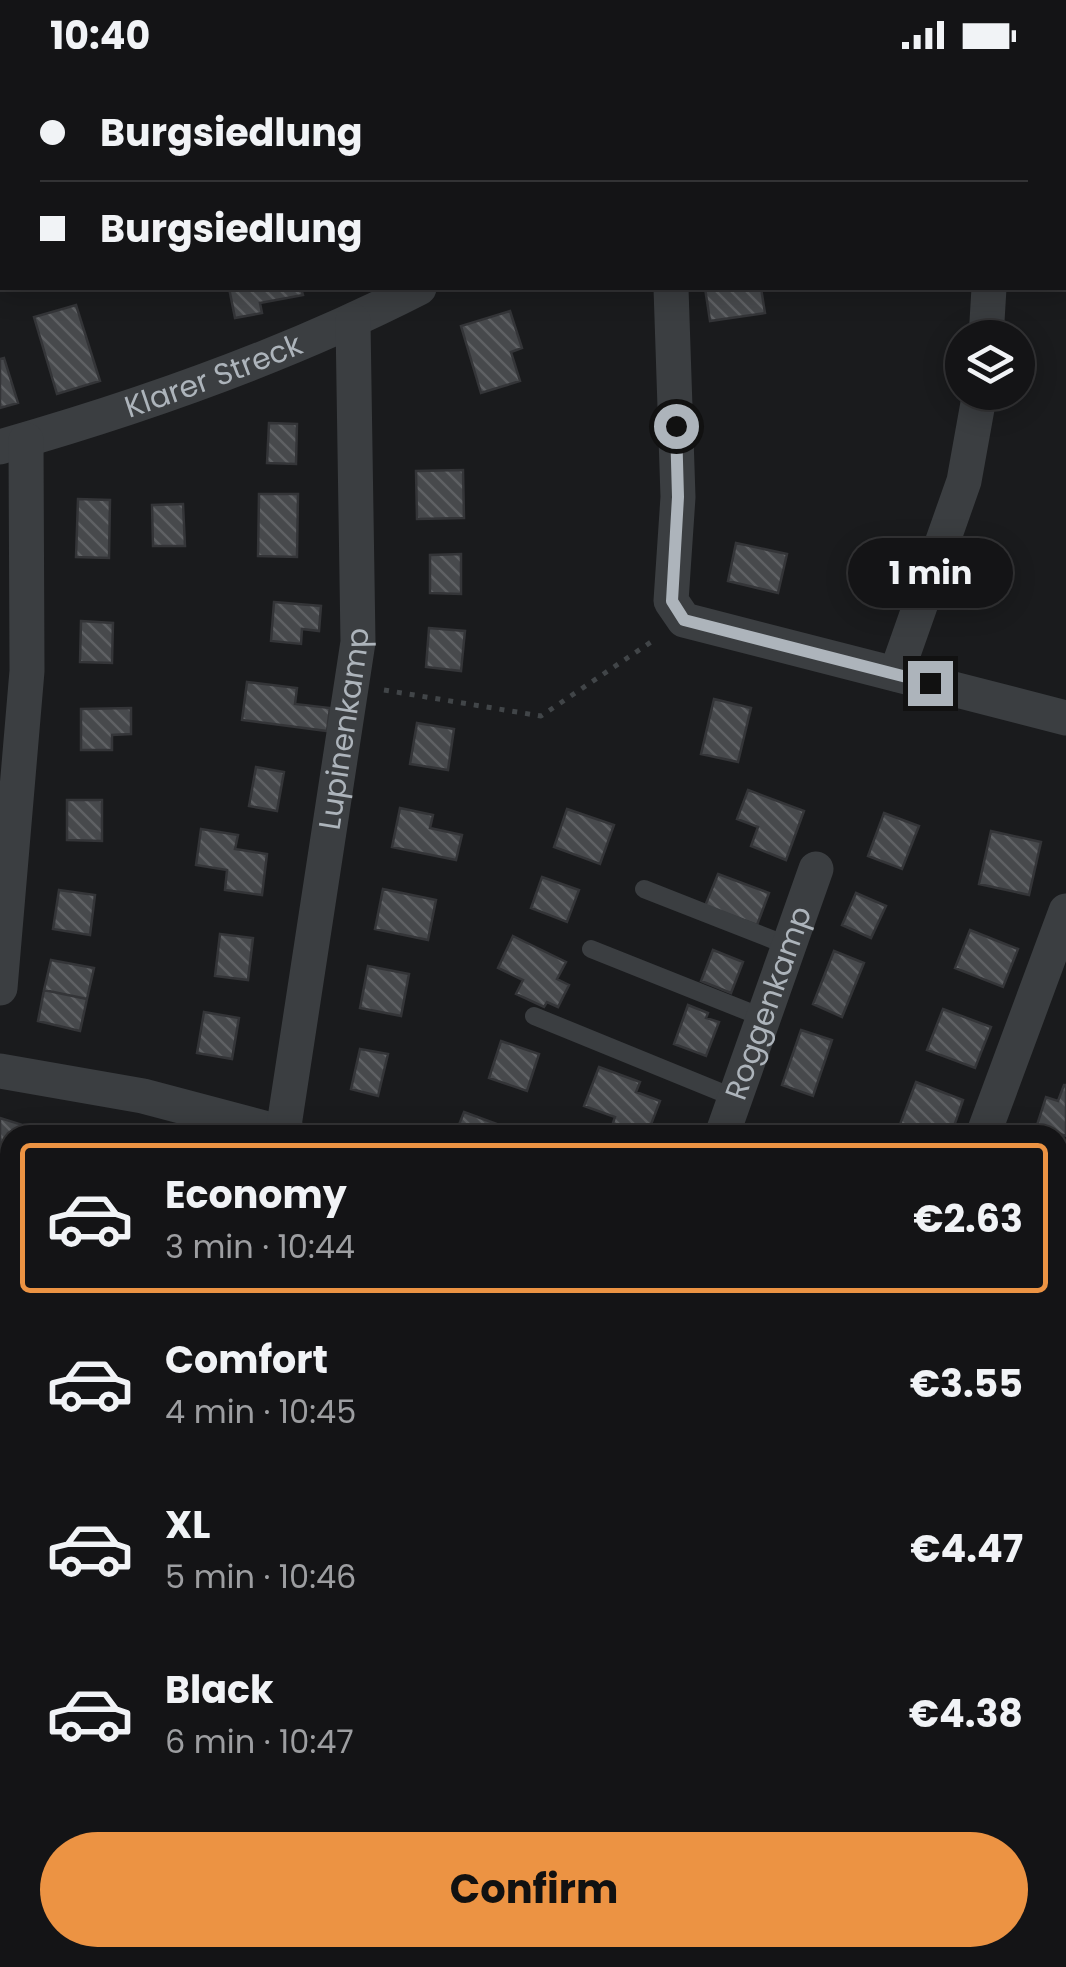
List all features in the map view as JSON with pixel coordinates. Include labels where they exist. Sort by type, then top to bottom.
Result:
[{"type":"street","name":"Klarer Streck","points":[[13,443],[125,411],[353,322],[415,290]]},
{"type":"street","points":[[671,290],[678,497],[672,601],[684,620],[1066,718]]},
{"type":"street","points":[[987,320],[989,290]]},
{"type":"street","name":"Lupinenkamp","points":[[271,1125],[358,642],[353,322]]},
{"type":"street","points":[[896,674],[964,481],[977,410]]},
{"type":"street","points":[[0,988],[27,671],[13,443]]},
{"type":"street","name":"Roggenkamp","points":[[726,1125],[816,869]]},
{"type":"street","points":[[988,1125],[1066,911]]},
{"type":"street","points":[[0,1070],[142,1096],[248,1125]]},
{"type":"lane","points":[[644,889],[789,946]]},
{"type":"lane","points":[[592,949],[764,1018]]},
{"type":"lane","points":[[534,1016],[735,1098]]},
{"type":"path","points":[[352,684],[541,716],[684,620]]},
{"type":"building","points":[[229,290],[302,290],[303,295],[260,303],[262,313],[235,318]]},
{"type":"building","points":[[705,290],[761,290],[765,313],[710,321]]},
{"type":"building","points":[[76,305],[100,381],[57,394],[34,317]]},
{"type":"building","points":[[510,311],[522,348],[511,352],[520,381],[481,393],[461,326]]},
{"type":"building","points":[[4,358],[18,403],[0,408],[0,359]]},
{"type":"building","points":[[269,423],[297,424],[296,464],[267,463]]},
{"type":"building","points":[[463,470],[464,518],[417,519],[416,471]]},
{"type":"building","points":[[259,494],[298,494],[297,557],[258,556]]},
{"type":"building","points":[[78,499],[110,500],[109,558],[76,557]]},
{"type":"building","points":[[183,504],[185,546],[153,546],[152,505]]},
{"type":"building","points":[[736,543],[787,554],[778,593],[728,581]]},
{"type":"building","points":[[461,554],[461,594],[430,593],[430,555]]},
{"type":"building","points":[[274,602],[321,606],[319,631],[302,629],[301,644],[271,641]]},
{"type":"building","points":[[81,621],[113,623],[112,663],[80,662]]},
{"type":"building","points":[[429,628],[465,631],[461,671],[426,667]]},
{"type":"building","points":[[247,682],[297,688],[295,704],[330,708],[327,731],[242,720]]},
{"type":"building","points":[[714,699],[751,708],[738,762],[701,754]]},
{"type":"building","points":[[131,708],[131,734],[112,735],[112,750],[81,750],[81,709]]},
{"type":"building","points":[[417,723],[454,729],[448,770],[410,764]]},
{"type":"building","points":[[256,767],[284,772],[277,811],[249,806]]},
{"type":"building","points":[[748,790],[804,811],[786,860],[751,846],[758,827],[737,819]]},
{"type":"building","points":[[67,800],[102,800],[102,841],[67,840]]},
{"type":"building","points":[[400,808],[433,815],[430,828],[462,835],[456,860],[392,847]]},
{"type":"building","points":[[567,809],[614,825],[600,864],[554,847]]},
{"type":"building","points":[[884,813],[919,826],[902,869],[868,856]]},
{"type":"building","points":[[201,829],[238,835],[235,849],[267,854],[262,895],[225,890],[227,870],[196,865]]},
{"type":"building","points":[[991,831],[1041,842],[1029,895],[979,884]]},
{"type":"building","points":[[718,874],[769,893],[757,925],[705,906]]},
{"type":"building","points":[[542,877],[579,890],[567,922],[531,908]]},
{"type":"building","points":[[383,889],[436,900],[428,940],[375,929]]},
{"type":"building","points":[[59,890],[95,895],[90,935],[53,929]]},
{"type":"building","points":[[856,893],[886,906],[871,938],[842,925]]},
{"type":"building","points":[[970,930],[1018,949],[1003,987],[955,968]]},
{"type":"building","points":[[220,934],[253,938],[248,980],[215,976]]},
{"type":"building","points":[[513,936],[566,962],[557,979],[569,985],[558,1007],[547,1002],[544,1007],[516,994],[523,980],[498,968]]},
{"type":"building","points":[[713,950],[743,962],[731,993],[701,981]]},
{"type":"building","points":[[834,951],[864,963],[842,1017],[813,1004]]},
{"type":"building","points":[[51,960],[94,968],[87,999],[44,990]]},
{"type":"building","points":[[368,966],[409,974],[401,1016],[360,1008]]},
{"type":"building","points":[[44,990],[87,999],[80,1031],[38,1021]]},
{"type":"building","points":[[688,1005],[719,1022],[706,1056],[674,1044]]},
{"type":"building","points":[[943,1009],[991,1027],[975,1068],[927,1050]]},
{"type":"building","points":[[204,1012],[239,1018],[232,1059],[197,1053]]},
{"type":"building","points":[[801,1030],[832,1040],[813,1096],[782,1085]]},
{"type":"building","points":[[501,1041],[539,1054],[527,1091],[489,1078]]},
{"type":"building","points":[[360,1049],[388,1054],[378,1096],[351,1089]]},
{"type":"building","points":[[599,1067],[640,1082],[636,1092],[660,1101],[651,1125],[619,1125],[613,1123],[615,1117],[584,1106]]},
{"type":"building","points":[[916,1082],[963,1100],[954,1125],[900,1125]]},
{"type":"building","points":[[1066,1085],[1066,1125],[1037,1125],[1046,1097],[1058,1101]]},
{"type":"building","points":[[464,1112],[500,1125],[459,1125]]},
{"type":"building","points":[[0,1118],[23,1125],[0,1125]]},
{"type":"route","points":[[676,426],[678,497],[672,601],[684,620],[930,683]]}]
